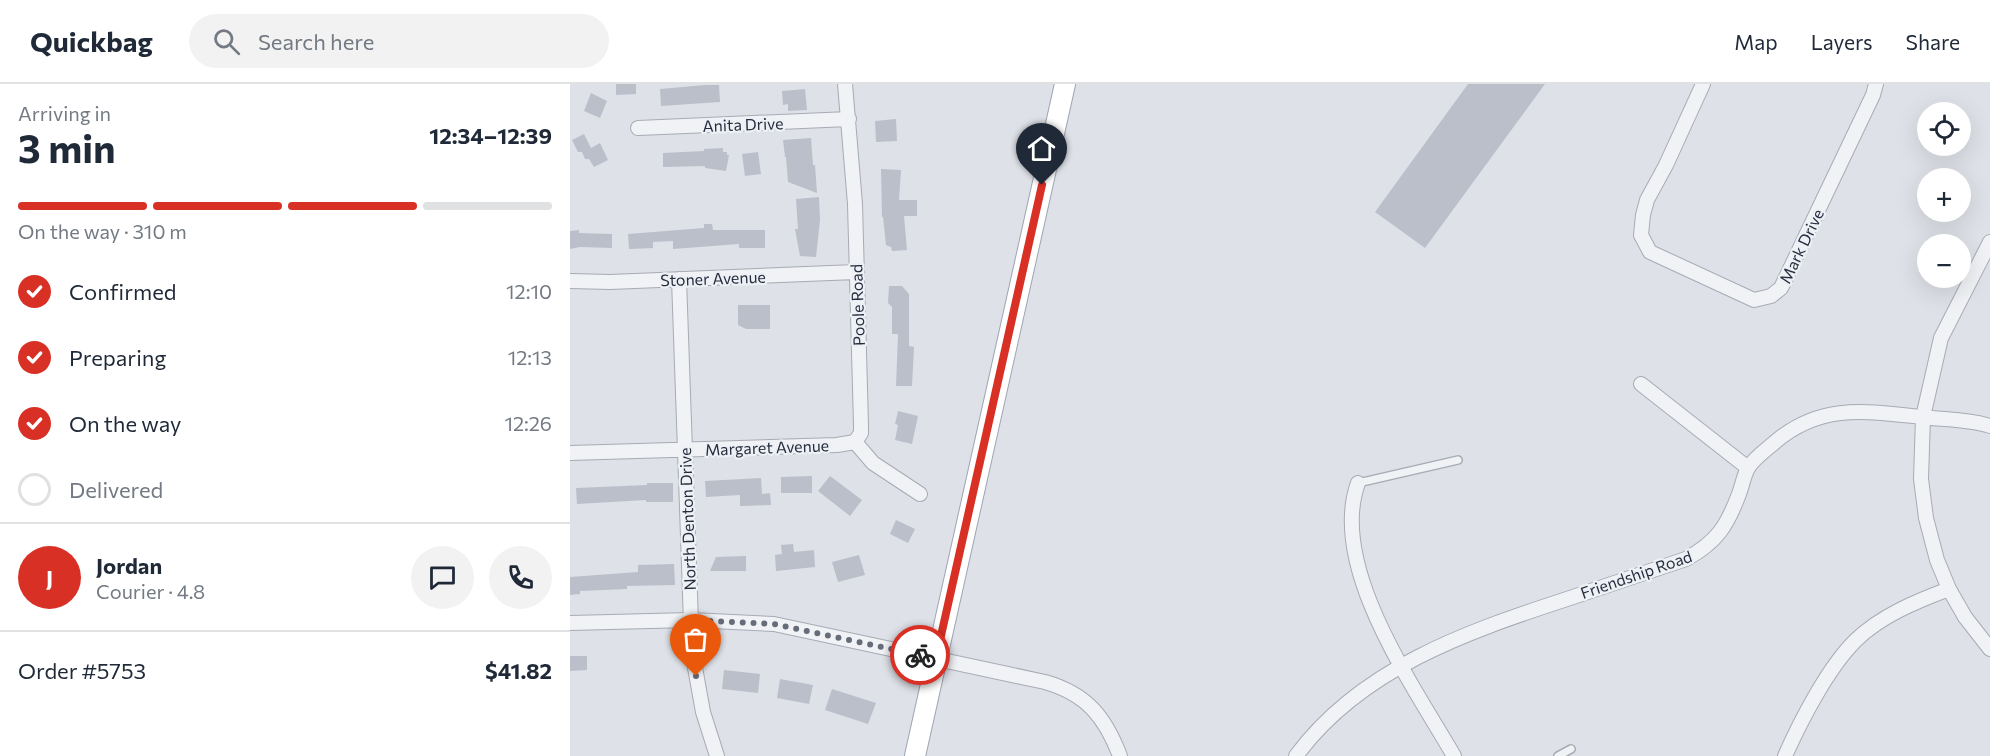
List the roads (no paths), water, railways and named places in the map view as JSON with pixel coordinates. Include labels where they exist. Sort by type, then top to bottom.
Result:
[{"type":"main road","points":[[915,756],[1065,84]]},
{"type":"street","name":"Poole Road","points":[[845,84],[855,204],[861,425],[861,433],[855,442]]},
{"type":"street","name":"Mark Drive","points":[[1702,84],[1666,165],[1647,200],[1641,235],[1650,252],[1754,300],[1771,296],[1782,288],[1873,95],[1875,84]]},
{"type":"street","name":"Anita Drive","points":[[638,128],[849,119]]},
{"type":"street","points":[[1990,242],[1941,338],[1923,417],[1921,479],[1926,518],[1937,560],[1949,589],[1965,616],[1990,649]]},
{"type":"street","name":"Stoner Avenue","points":[[570,281],[610,282],[856,272]]},
{"type":"street","name":"North Denton Drive","points":[[679,279],[691,620],[697,688],[717,756]]},
{"type":"street","points":[[1641,384],[1748,468]]},
{"type":"street","name":"Friendship Road","points":[[1296,756],[1337,711],[1360,692],[1401,665],[1475,631],[1686,559],[1702,550],[1713,542],[1729,517],[1748,468],[1792,428],[1835,412],[1861,411],[1960,420],[1990,426]]},
{"type":"street","points":[[855,442],[873,463],[920,494]]},
{"type":"street","name":"Margaret Avenue","points":[[570,453],[837,445],[855,442]]},
{"type":"street","points":[[1358,483],[1353,498],[1351,518],[1356,559],[1366,594],[1401,665],[1454,756]]},
{"type":"street","points":[[1785,756],[1836,663],[1855,641],[1894,614],[1949,589]]},
{"type":"street","points":[[570,623],[691,620],[774,624],[1045,682],[1082,698],[1111,732],[1120,756]]},
{"type":"lane","points":[[1358,483],[1458,460]]},
{"type":"lane","points":[[1558,756],[1571,749]]}]
